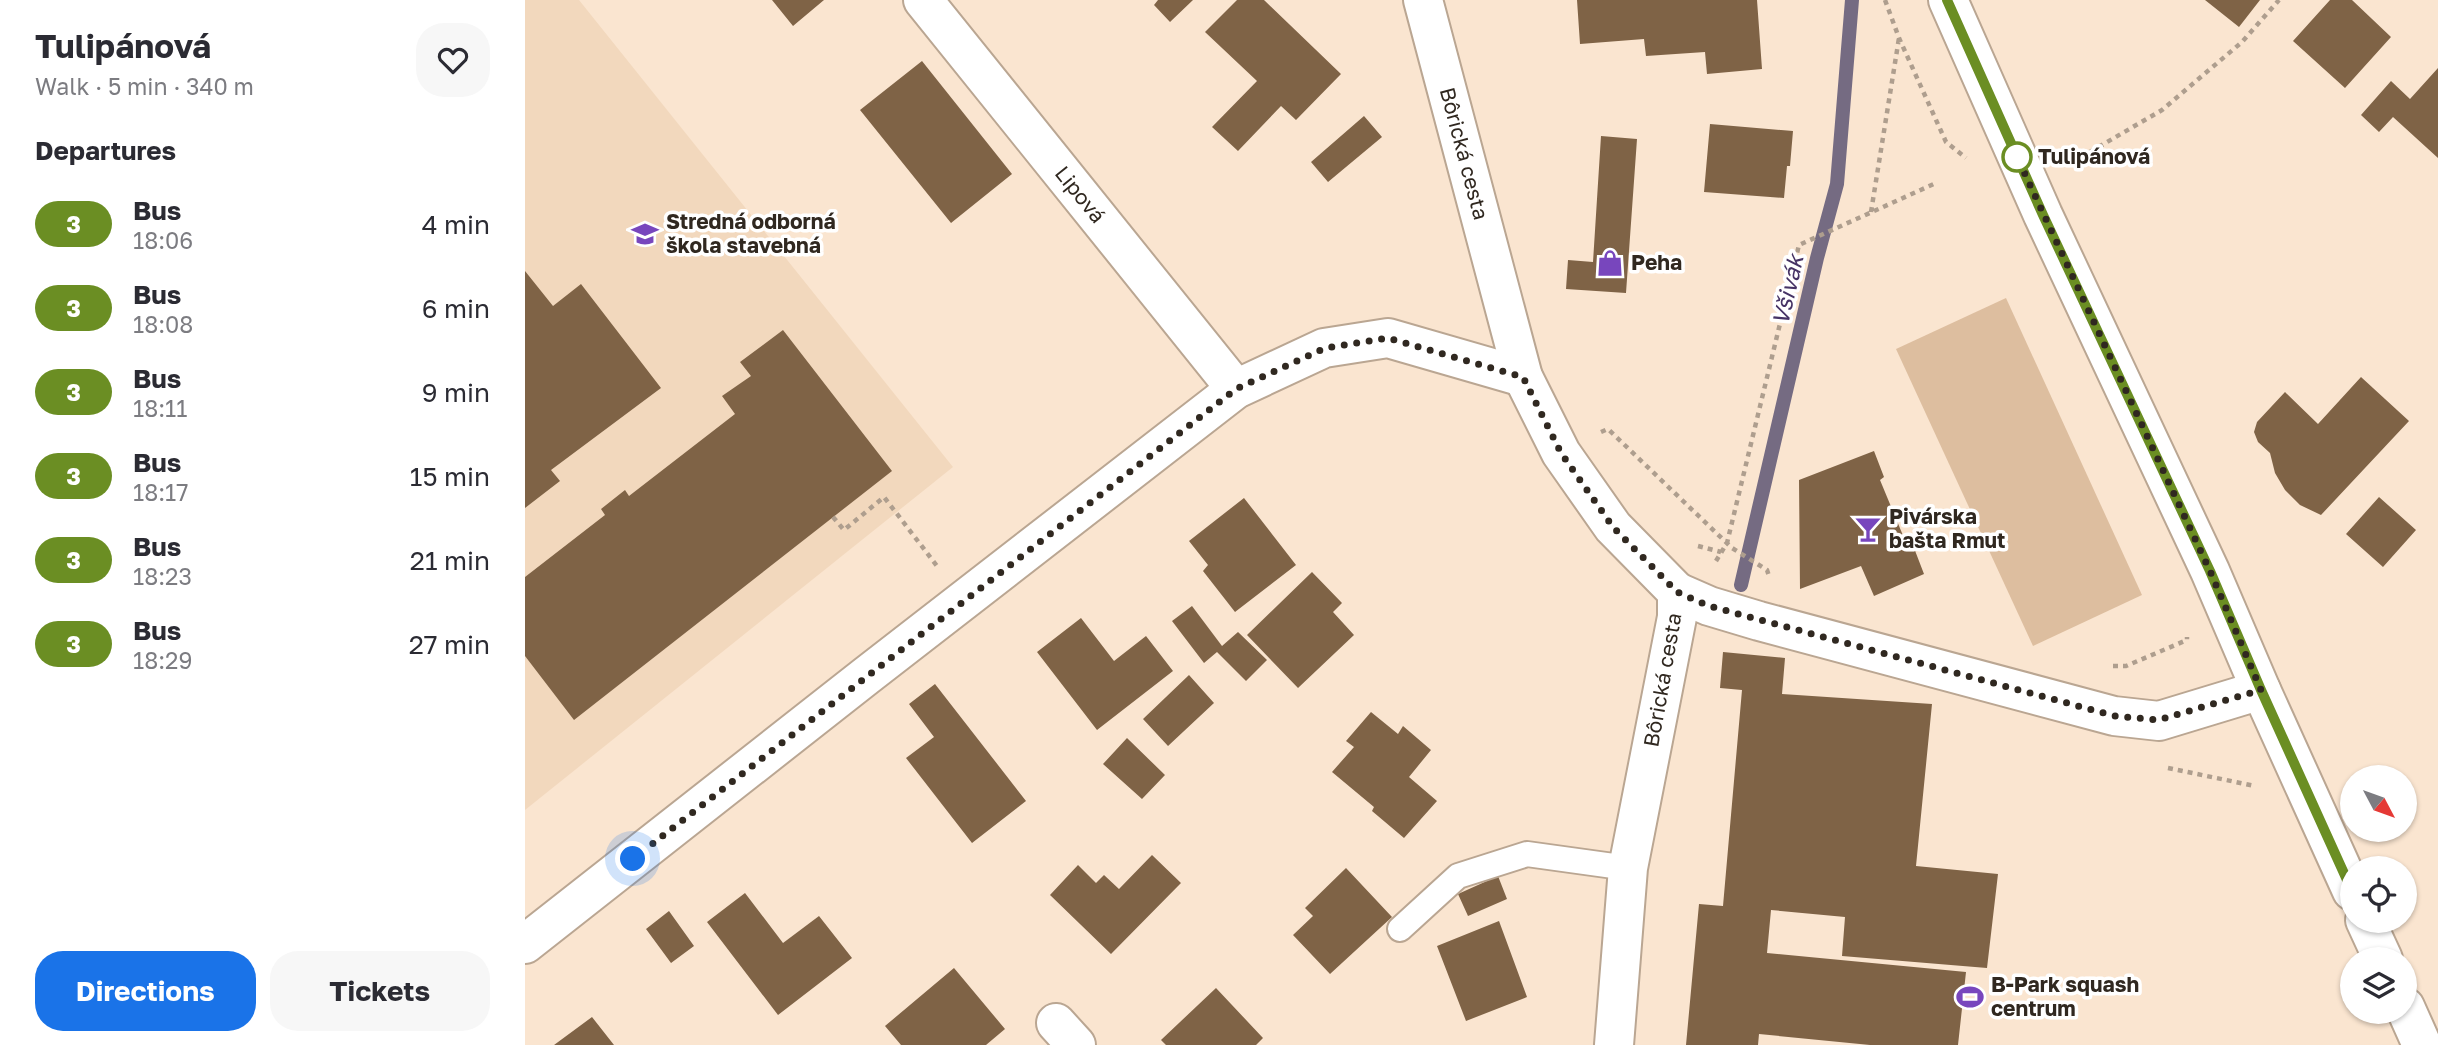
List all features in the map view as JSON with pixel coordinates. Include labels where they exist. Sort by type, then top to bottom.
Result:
[{"type":"street","name":"Lipová","points":[[923,0],[1236,389]]},
{"type":"street","name":"Bôrická cesta","points":[[1423,0],[1523,377],[1561,453],[1613,527],[1693,599],[1677,617],[1628,867],[1615,1045]]},
{"type":"street","points":[[1948,0],[2043,215],[2210,571],[2340,864]]},
{"type":"street","points":[[525,944],[1236,389],[1325,348],[1388,338],[1523,377]]},
{"type":"street","points":[[1693,599],[1759,621],[2115,716],[2158,720],[2261,690]]},
{"type":"street","points":[[2413,1024],[2423,1045]]},
{"type":"lane","points":[[1400,929],[1458,876],[1527,854],[1628,867]]},
{"type":"path","points":[[1885,0],[1945,142],[1966,157],[1972,169]]},
{"type":"path","points":[[2090,152],[2162,110],[2242,42],[2279,0]]},
{"type":"path","points":[[1871,213],[1899,38]]},
{"type":"path","points":[[1693,599],[1727,542],[1799,245],[1936,183]]},
{"type":"path","points":[[1596,434],[1608,429],[1732,548],[1767,570],[1770,580]]},
{"type":"path","points":[[833,517],[844,530],[884,497],[934,562]]},
{"type":"path","points":[[2100,666],[2126,666],[2187,640],[2188,630]]},
{"type":"path","points":[[2115,716],[2126,666]]},
{"type":"path","points":[[2156,766],[2192,771],[2264,788]]},
{"type":"shaded area","name":"Stredná odborná škola stavebná","points":[[525,0],[579,0],[953,467],[525,810]]},
{"type":"shaded area","points":[[2006,298],[2142,595],[2033,646],[1896,349]]},
{"type":"building","points":[[772,0],[824,0],[793,26]]},
{"type":"building","points":[[1158,0],[1193,0],[1170,22],[1154,5]]},
{"type":"building","points":[[1237,0],[1264,0],[1341,74],[1296,120],[1281,106],[1238,151],[1212,127],[1257,81],[1205,32]]},
{"type":"building","points":[[1577,0],[1757,0],[1762,69],[1707,74],[1705,52],[1646,56],[1644,39],[1580,44]]},
{"type":"building","points":[[2205,0],[2260,0],[2239,27]]},
{"type":"building","points":[[2330,0],[2352,0],[2391,37],[2345,88],[2293,41]]},
{"type":"building","points":[[922,61],[1012,174],[951,223],[860,110]]},
{"type":"building","points":[[2438,68],[2438,158],[2393,117],[2379,132],[2361,115],[2391,81],[2410,99]]},
{"type":"building","points":[[1364,116],[1382,137],[1328,182],[1311,162]]},
{"type":"building","points":[[1710,124],[1793,131],[1784,198],[1704,192]]},
{"type":"building","points":[[1601,136],[1637,139],[1626,293],[1566,289],[1568,260],[1593,262]]},
{"type":"building","points":[[525,271],[553,306],[581,284],[661,388],[551,470],[560,481],[525,508]]},
{"type":"building","points":[[783,330],[892,471],[574,720],[525,656],[525,577],[605,515],[601,509],[625,490],[629,496],[735,414],[722,396],[751,376],[740,362]]},
{"type":"building","points":[[2361,377],[2409,421],[2321,515],[2300,505],[2285,490],[2275,473],[2270,453],[2258,442],[2254,432],[2257,422],[2285,392],[2318,424]]},
{"type":"building","points":[[1874,451],[1884,477],[1880,480],[1909,550],[1914,548],[1924,574],[1874,596],[1861,566],[1800,589],[1799,480]]},
{"type":"building","points":[[2379,497],[2416,530],[2383,567],[2346,534]]},
{"type":"building","points":[[1244,498],[1296,565],[1235,612],[1203,571],[1208,565],[1189,541]]},
{"type":"building","points":[[1312,572],[1342,603],[1333,612],[1354,635],[1298,688],[1247,635]]},
{"type":"building","points":[[1192,606],[1222,646],[1238,632],[1267,660],[1246,681],[1217,652],[1204,663],[1172,621]]},
{"type":"building","points":[[1081,618],[1114,661],[1146,636],[1173,671],[1097,730],[1037,652]]},
{"type":"building","points":[[1723,652],[1785,658],[1782,694],[1932,704],[1916,866],[1998,874],[1987,968],[1842,956],[1845,917],[1771,910],[1767,953],[1966,972],[1958,1045],[1870,1045],[1759,1034],[1758,1045],[1686,1045],[1699,904],[1723,906],[1742,690],[1720,688]]},
{"type":"building","points":[[1189,675],[1214,703],[1168,746],[1143,719]]},
{"type":"building","points":[[935,684],[1026,801],[972,843],[906,758],[934,737],[909,704]]},
{"type":"building","points":[[1371,712],[1398,734],[1403,726],[1431,750],[1409,777],[1437,801],[1404,838],[1372,811],[1374,807],[1332,772],[1354,747],[1346,741]]},
{"type":"building","points":[[1127,738],[1165,775],[1142,799],[1103,764]]},
{"type":"building","points":[[1152,855],[1181,883],[1111,954],[1050,895],[1078,865],[1096,883],[1104,875],[1119,889]]},
{"type":"building","points":[[1346,868],[1392,917],[1330,974],[1293,935],[1313,916],[1305,908]]},
{"type":"building","points":[[1498,876],[1507,899],[1468,916],[1458,894]]},
{"type":"building","points":[[745,893],[783,943],[819,916],[852,958],[778,1015],[707,922]]},
{"type":"building","points":[[669,911],[694,946],[671,963],[646,929]]},
{"type":"building","points":[[1499,921],[1527,997],[1466,1021],[1437,946]]},
{"type":"building","points":[[954,968],[1005,1029],[986,1045],[901,1045],[885,1026]]},
{"type":"building","points":[[1216,988],[1263,1038],[1256,1045],[1166,1045],[1161,1040]]},
{"type":"building","points":[[592,1017],[614,1045],[554,1045]]},
{"type":"waterway","name":"Všivák","points":[[1741,585],[1817,258],[1837,184],[1852,0]]},
{"type":"bus line","name":"3","points":[[1947,0],[2043,215],[2210,571],[2340,864]]},
{"type":"place","name":"Tulipánová","points":[[2017,157]]},
{"type":"place","name":"Stredná odborná škola stavebná","points":[[645,234]]},
{"type":"place","name":"Peha","points":[[1610,263]]},
{"type":"place","name":"Pivárska bašta Rmut","points":[[1868,529]]},
{"type":"place","name":"B-Park squash centrum","points":[[1970,997]]},
{"type":"route","points":[[633,859],[1236,389],[1325,348],[1388,338],[1523,377],[1561,453],[1613,527],[1677,592],[1709,606],[2115,716],[2158,720],[2261,690],[2210,571],[2017,157]]}]
